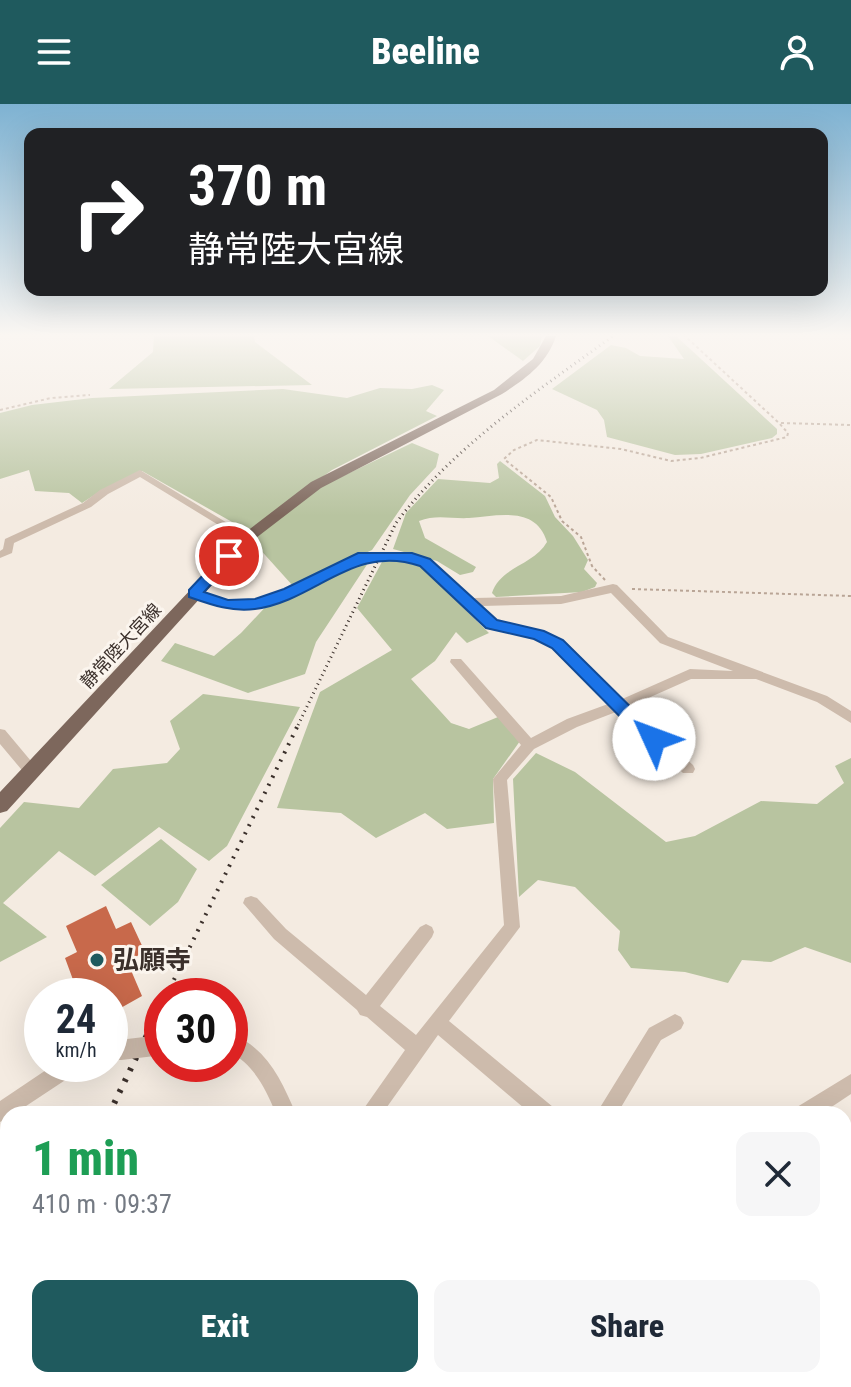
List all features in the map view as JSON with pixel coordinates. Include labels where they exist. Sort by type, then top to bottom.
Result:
[{"type":"main road","name":"静常陸大宮線","points":[[0,805],[247,538],[316,485],[490,396]]},
{"type":"street","points":[[0,555],[8,551],[9,541],[87,505],[140,473],[247,538]]},
{"type":"street","points":[[194,594],[227,605],[257,604],[364,556],[399,557],[425,562],[492,624],[539,634],[558,644],[618,706],[688,769]]},
{"type":"street","points":[[471,602],[571,600],[613,588],[664,640],[822,699],[851,718]]},
{"type":"street","points":[[456,662],[529,745]]},
{"type":"street","points":[[376,1106],[512,927],[500,779],[529,745],[572,723],[690,674],[749,678],[755,673]]},
{"type":"street","points":[[0,734],[31,771]]},
{"type":"street","points":[[251,903],[280,934],[366,1009],[417,1048]]},
{"type":"street","points":[[366,1009],[426,932]]},
{"type":"street","points":[[438,1023],[537,1106]]},
{"type":"street","points":[[611,1106],[655,1034],[675,1023]]},
{"type":"street","points":[[248,1053],[265,1071],[283,1106]]},
{"type":"street","points":[[9,1106],[45,1082]]},
{"type":"street","points":[[816,1106],[851,1083]]},
{"type":"path","points":[[0,410],[51,398],[79,396]]},
{"type":"path","points":[[750,396],[788,433],[780,441],[671,461],[621,449],[537,440],[509,453],[504,459],[506,464],[551,497],[562,521],[586,545],[592,566],[613,588],[851,596]]},
{"type":"path","points":[[779,423],[851,425]]},
{"type":"green space","points":[[137,396],[439,396],[426,411],[437,416],[332,470],[248,531],[142,471],[82,503],[69,493],[35,491],[29,470],[0,479],[0,413],[32,405]]},
{"type":"green space","points":[[567,396],[741,396],[777,429],[777,434],[772,438],[701,454],[675,455],[607,437],[604,420],[597,410]]},
{"type":"green space","points":[[412,443],[439,454],[436,467],[410,495],[372,550],[293,586],[257,546],[254,538],[322,486]]},
{"type":"green space","points":[[500,461],[545,496],[555,517],[573,536],[588,560],[584,569],[597,583],[595,587],[582,592],[496,597],[492,593],[502,577],[534,556],[547,542],[534,522],[514,515],[438,517],[419,521],[425,538],[476,567],[473,572],[460,575],[437,561],[393,549],[406,513],[438,479],[490,483],[499,478],[497,464]]},
{"type":"green space","points":[[372,557],[316,642],[305,674],[248,693],[161,661],[175,643],[214,656],[272,600]]},
{"type":"green space","points":[[383,560],[418,563],[489,633],[467,643],[456,632],[435,661],[411,679],[451,723],[469,729],[498,717],[520,741],[493,779],[494,823],[447,829],[425,813],[376,838],[341,813],[277,808],[320,692],[392,650],[357,608]]},
{"type":"green space","points":[[203,694],[300,707],[227,846],[209,861],[159,827],[95,876],[59,851],[3,903],[47,937],[0,962],[0,828],[24,802],[79,808],[113,769],[167,763],[180,749],[170,721]]},
{"type":"green space","points":[[536,753],[575,772],[666,842],[695,836],[761,801],[817,804],[844,783],[835,766],[851,758],[851,963],[805,947],[771,962],[742,960],[728,983],[685,972],[631,968],[618,950],[620,931],[575,887],[538,880],[519,897],[513,779]]},
{"type":"green space","points":[[161,839],[197,869],[178,902],[150,926],[101,885]]},
{"type":"building","name":"弘願寺","points":[[106,906],[116,929],[131,922],[145,952],[127,961],[142,996],[128,1004],[128,978],[72,978],[65,958],[77,952],[66,926]]},
{"type":"railway","points":[[298,725],[396,523],[444,469],[532,396]]},
{"type":"railway","points":[[175,978],[299,723]]},
{"type":"railway","points":[[113,1106],[144,1041]]},
{"type":"place","name":"弘願寺","points":[[97,960]]},
{"type":"route","points":[[229,556],[194,594],[227,605],[243,606],[270,600],[364,556],[412,558],[425,562],[492,624],[539,634],[558,644],[654,739]]}]
